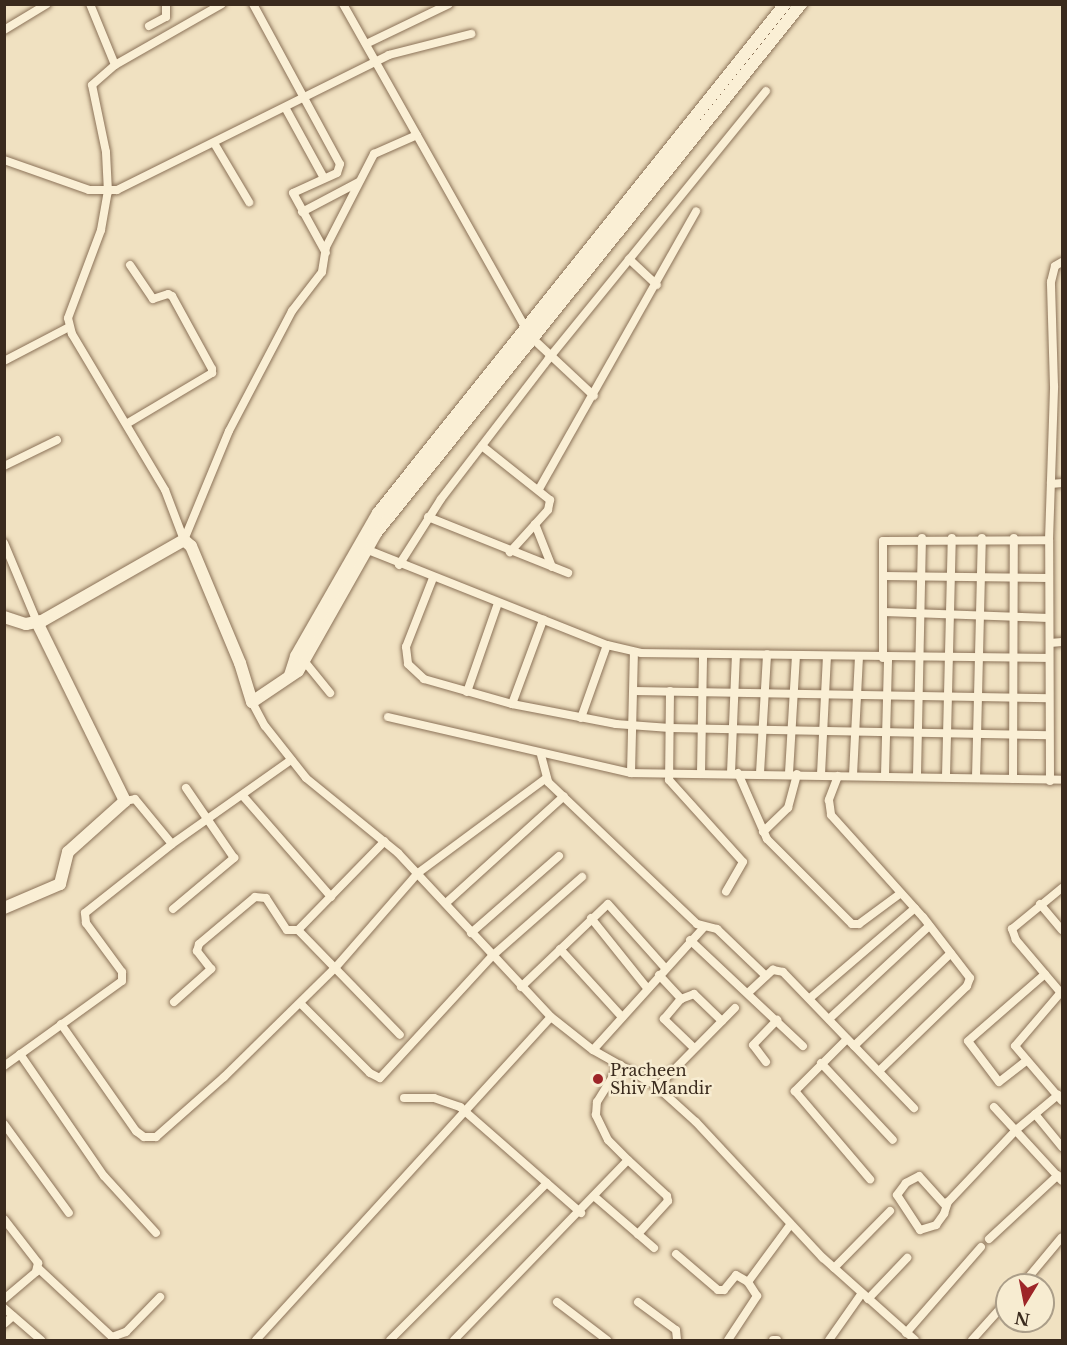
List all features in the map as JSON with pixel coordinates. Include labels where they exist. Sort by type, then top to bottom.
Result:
[{"type":"street","points":[[4,30],[47,4]]},
{"type":"street","points":[[90,4],[115,65]]},
{"type":"street","points":[[149,26],[166,17],[166,4]]},
{"type":"street","points":[[195,4],[197,15]]},
{"type":"street","points":[[222,4],[197,15],[115,65],[92,85],[106,152],[108,192],[101,230],[70,309],[69,327],[128,423],[165,490],[184,540],[191,546],[240,663],[252,702],[291,760],[323,793],[385,841],[418,873],[492,956],[551,1017],[593,1050],[657,1088],[696,1122],[790,1226],[915,1341]]},
{"type":"street","points":[[253,4],[340,164],[339,171],[293,193],[326,253]]},
{"type":"street","points":[[343,4],[528,332],[549,358],[594,396]]},
{"type":"street","points":[[366,44],[449,4]]},
{"type":"street","points":[[290,675],[296,656],[361,547],[785,4]]},
{"type":"street","points":[[528,332],[801,4]]},
{"type":"street","points":[[4,160],[77,186],[108,192],[305,100],[395,52],[471,34]]},
{"type":"street","points":[[399,565],[428,517],[549,358],[766,91]]},
{"type":"street","points":[[286,109],[324,178]]},
{"type":"street","points":[[4,617],[26,624],[37,622],[184,540],[233,423],[292,311],[322,272],[326,253],[374,154],[417,135]]},
{"type":"street","points":[[214,143],[249,202]]},
{"type":"street","points":[[302,212],[359,182]]},
{"type":"street","points":[[539,489],[657,285],[696,212]]},
{"type":"street","points":[[629,259],[657,285]]},
{"type":"street","points":[[1050,781],[1049,540],[1054,386],[1051,282],[1055,266],[1062,262]]},
{"type":"street","points":[[128,423],[212,374],[212,369],[172,296],[168,294],[153,299],[130,266]]},
{"type":"street","points":[[4,360],[69,327]]},
{"type":"street","points":[[4,466],[57,440]]},
{"type":"street","points":[[482,446],[539,489],[550,506],[510,552]]},
{"type":"street","points":[[1051,484],[1062,483]]},
{"type":"street","points":[[428,517],[510,552],[568,573]]},
{"type":"street","points":[[535,524],[552,567]]},
{"type":"street","points":[[885,776],[888,694],[885,658],[883,541],[922,538],[1049,540]]},
{"type":"street","points":[[917,776],[922,538]]},
{"type":"street","points":[[946,776],[952,538]]},
{"type":"street","points":[[976,778],[981,657],[982,538]]},
{"type":"street","points":[[1013,779],[1011,736],[1014,538]]},
{"type":"street","points":[[4,543],[37,622],[125,801]]},
{"type":"street","points":[[361,547],[399,565],[607,645],[634,652],[859,658],[1049,658]]},
{"type":"street","points":[[252,702],[305,662],[361,547]]},
{"type":"street","points":[[883,576],[1049,578]]},
{"type":"street","points":[[433,578],[404,655],[416,676],[512,704],[633,726],[886,732],[948,736],[1049,735]]},
{"type":"street","points":[[467,692],[498,603]]},
{"type":"street","points":[[884,612],[1049,618]]},
{"type":"street","points":[[512,704],[543,620]]},
{"type":"street","points":[[1050,643],[1062,642]]},
{"type":"street","points":[[581,718],[607,645]]},
{"type":"street","points":[[631,772],[634,652]]},
{"type":"street","points":[[760,773],[767,654]]},
{"type":"street","points":[[701,773],[702,655]]},
{"type":"street","points":[[736,655],[732,729],[734,773],[762,832],[852,924],[859,924],[901,893]]},
{"type":"street","points":[[762,832],[788,808],[793,773],[791,731],[796,656]]},
{"type":"street","points":[[821,774],[827,656]]},
{"type":"street","points":[[853,775],[859,658]]},
{"type":"street","points":[[305,662],[330,693]]},
{"type":"street","points":[[634,691],[1049,698]]},
{"type":"street","points":[[670,691],[668,774],[675,790],[742,858],[743,867],[726,892]]},
{"type":"street","points":[[388,717],[541,755],[631,772],[793,773],[838,776],[946,776],[1062,780]]},
{"type":"street","points":[[541,755],[545,779],[704,927],[717,929],[766,976]]},
{"type":"street","points":[[4,1066],[117,986],[123,976],[86,923],[85,913],[172,844],[208,821],[291,760]]},
{"type":"street","points":[[838,776],[829,800],[831,815],[915,908],[951,953],[970,982],[880,1070]]},
{"type":"street","points":[[61,1024],[136,1131],[150,1139],[182,1115],[300,1003],[335,968],[418,873],[545,779]]},
{"type":"street","points":[[173,909],[233,860],[186,788]]},
{"type":"street","points":[[243,796],[331,897]]},
{"type":"street","points":[[446,903],[564,796]]},
{"type":"street","points":[[4,908],[60,884],[68,852],[125,801],[135,799],[172,844]]},
{"type":"street","points":[[174,1002],[211,969],[197,951],[199,944],[255,897],[266,898],[287,930],[298,930],[385,841]]},
{"type":"street","points":[[471,933],[559,856]]},
{"type":"street","points":[[300,1003],[370,1073],[380,1078],[492,956],[582,877]]},
{"type":"street","points":[[946,1206],[919,1176],[906,1183],[897,1195],[924,1231],[941,1220],[946,1206],[1016,1130],[1060,1098],[1017,1051],[1016,1041],[1062,992],[1016,940],[1012,929],[1062,888]]},
{"type":"street","points":[[521,987],[591,918],[611,904],[665,968]]},
{"type":"street","points":[[1040,904],[1062,930]]},
{"type":"street","points":[[810,998],[915,908]]},
{"type":"street","points":[[591,918],[647,988]]},
{"type":"street","points":[[829,1019],[929,926]]},
{"type":"street","points":[[593,1050],[704,927]]},
{"type":"street","points":[[298,930],[400,1035]]},
{"type":"street","points":[[690,940],[749,992],[803,1046]]},
{"type":"street","points":[[560,949],[622,1017]]},
{"type":"street","points":[[854,1046],[951,953]]},
{"type":"street","points":[[749,992],[766,976],[779,969],[880,1070],[914,1108]]},
{"type":"street","points":[[1026,1061],[999,1082],[968,1041],[1045,974]]},
{"type":"street","points":[[659,975],[681,999]]},
{"type":"street","points":[[694,1048],[664,1019],[681,999],[694,994],[722,1022]]},
{"type":"street","points":[[657,1088],[735,1008]]},
{"type":"street","points":[[256,1341],[468,1113],[551,1017]]},
{"type":"street","points":[[765,1062],[753,1045],[777,1020]]},
{"type":"street","points":[[847,1039],[795,1090],[870,1179]]},
{"type":"street","points":[[20,1054],[104,1176],[156,1233]]},
{"type":"street","points":[[821,1063],[893,1140]]},
{"type":"street","points":[[620,1065],[597,1102],[596,1115],[608,1140],[667,1196],[668,1201],[638,1234]]},
{"type":"street","points":[[404,1098],[434,1098],[468,1113],[581,1213]]},
{"type":"street","points":[[989,1239],[1060,1178],[994,1107]]},
{"type":"street","points":[[1035,1114],[1062,1147]]},
{"type":"street","points":[[4,1124],[69,1212]]},
{"type":"street","points":[[454,1341],[581,1213],[628,1160]]},
{"type":"street","points":[[390,1341],[547,1183]]},
{"type":"street","points":[[595,1197],[654,1248]]},
{"type":"street","points":[[834,1268],[890,1210]]},
{"type":"street","points":[[4,1219],[36,1259],[38,1268],[112,1337],[126,1332],[160,1297]]},
{"type":"street","points":[[748,1282],[790,1226]]},
{"type":"street","points":[[1032,1273],[1062,1237]]},
{"type":"street","points":[[906,1333],[981,1247]]},
{"type":"street","points":[[676,1254],[718,1290],[724,1290],[736,1275],[748,1282],[757,1296],[728,1340]]},
{"type":"street","points":[[829,1341],[865,1296],[907,1258]]},
{"type":"street","points":[[4,1299],[38,1268]]},
{"type":"street","points":[[557,1302],[607,1341]]},
{"type":"street","points":[[638,1302],[676,1330],[679,1340]]},
{"type":"street","points":[[4,1308],[41,1341]]},
{"type":"street","points":[[972,1341],[995,1314]]},
{"type":"street","points":[[4,1324],[13,1316]]},
{"type":"place","name":"Pracheen Shiv Mandir","points":[[598,1079]]}]
